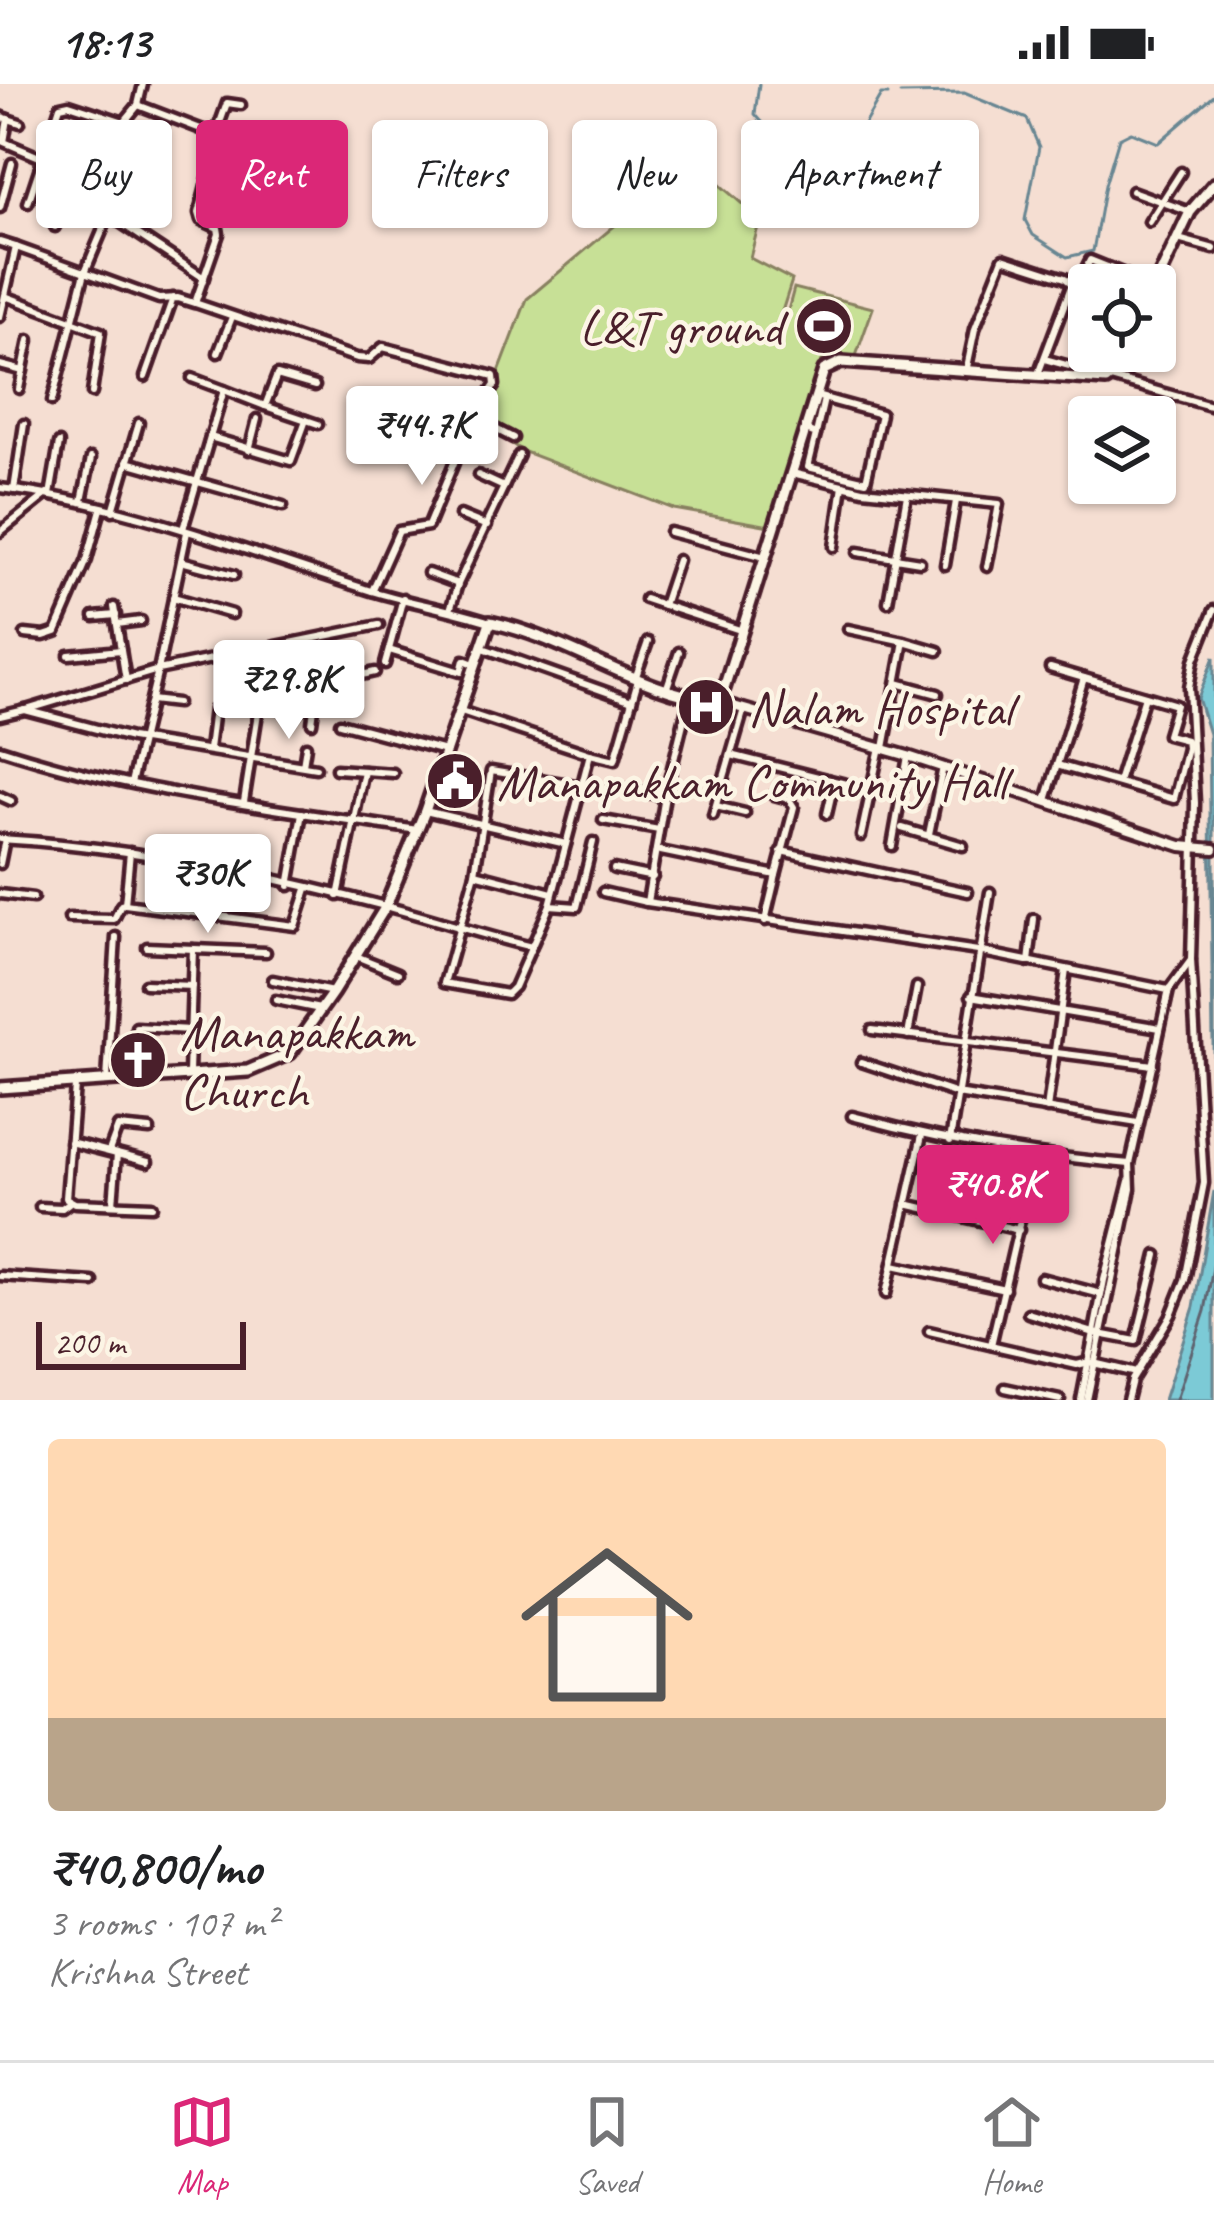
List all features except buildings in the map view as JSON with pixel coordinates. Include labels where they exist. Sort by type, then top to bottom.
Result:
[{"type":"main road","points":[[1162,264],[1190,212],[1214,184]]},
{"type":"main road","points":[[0,1088],[248,1071],[290,1053],[386,906],[425,811],[490,622],[716,701],[792,473],[811,432],[824,370],[841,362],[1091,381],[1111,378],[1114,372]]},
{"type":"street","points":[[128,120],[143,84]]},
{"type":"street","points":[[220,120],[226,103],[241,105]]},
{"type":"street","points":[[55,120],[64,104],[112,120]]},
{"type":"street","points":[[138,105],[196,125]]},
{"type":"street","points":[[20,123],[4,118],[4,142],[36,152]]},
{"type":"street","points":[[0,208],[12,163]]},
{"type":"street","points":[[1149,222],[1180,172]]},
{"type":"street","points":[[28,202],[36,178]]},
{"type":"street","points":[[1132,191],[1190,212]]},
{"type":"street","points":[[52,401],[70,319],[103,228]]},
{"type":"street","points":[[130,228],[204,278]]},
{"type":"street","points":[[195,303],[219,234],[217,228]]},
{"type":"street","points":[[1178,238],[1214,249]]},
{"type":"street","points":[[0,242],[159,299],[195,303],[357,358],[369,359],[383,346],[494,376],[428,526],[399,531],[372,591]]},
{"type":"street","points":[[0,317],[16,248]]},
{"type":"street","points":[[966,372],[975,329],[1004,258],[1072,284],[1039,377]]},
{"type":"street","points":[[5,296],[102,336],[92,393]]},
{"type":"street","points":[[145,377],[173,298]]},
{"type":"street","points":[[1039,377],[1068,308]]},
{"type":"street","points":[[218,353],[232,317]]},
{"type":"street","points":[[19,389],[29,340]]},
{"type":"street","points":[[1048,359],[1068,365]]},
{"type":"street","points":[[0,365],[23,371]]},
{"type":"street","points":[[265,406],[277,375],[315,386]]},
{"type":"street","points":[[192,377],[318,424]]},
{"type":"street","points":[[1111,378],[1214,407]]},
{"type":"street","points":[[131,783],[196,482],[224,390]]},
{"type":"street","points":[[811,432],[808,467],[866,482],[881,414],[820,398]]},
{"type":"street","points":[[473,417],[513,438]]},
{"type":"street","points":[[249,450],[257,419]]},
{"type":"street","points":[[209,437],[291,461],[305,420]]},
{"type":"street","points":[[113,511],[139,422]]},
{"type":"street","points":[[14,490],[24,424]]},
{"type":"street","points":[[0,532],[48,494],[59,443]]},
{"type":"street","points":[[450,610],[519,455]]},
{"type":"street","points":[[82,502],[91,458]]},
{"type":"street","points":[[128,462],[283,506]]},
{"type":"street","points":[[792,473],[907,495],[999,504],[987,567]]},
{"type":"street","points":[[478,475],[505,487]]},
{"type":"street","points":[[834,547],[843,485]]},
{"type":"street","points":[[0,488],[48,494],[185,530],[372,591],[490,622]]},
{"type":"street","points":[[888,602],[907,495]]},
{"type":"street","points":[[945,565],[956,501]]},
{"type":"street","points":[[25,634],[56,632],[87,560],[102,508]]},
{"type":"street","points":[[460,515],[488,526]]},
{"type":"street","points":[[670,532],[765,557]]},
{"type":"street","points":[[858,552],[920,562]]},
{"type":"street","points":[[663,605],[678,560]]},
{"type":"street","points":[[181,561],[234,575]]},
{"type":"street","points":[[428,573],[458,584]]},
{"type":"street","points":[[173,597],[232,614]]},
{"type":"street","points":[[386,664],[403,598]]},
{"type":"street","points":[[644,599],[743,631]]},
{"type":"street","points":[[1127,1400],[1184,1280],[1204,1183],[1191,960],[1205,849],[1189,687],[1214,610]]},
{"type":"street","points":[[116,616],[126,680]]},
{"type":"street","points":[[94,617],[141,621]]},
{"type":"street","points":[[0,716],[158,670],[379,625]]},
{"type":"street","points":[[848,629],[938,651]]},
{"type":"street","points":[[861,836],[904,641]]},
{"type":"street","points":[[461,711],[615,760],[648,642]]},
{"type":"street","points":[[479,647],[632,701]]},
{"type":"street","points":[[244,802],[268,649]]},
{"type":"street","points":[[69,655],[121,650]]},
{"type":"street","points":[[389,650],[461,672],[464,660],[474,664]]},
{"type":"street","points":[[667,687],[679,652]]},
{"type":"street","points":[[1050,668],[1176,705],[1167,735],[1186,740],[1188,756],[1174,799],[1058,765]]},
{"type":"street","points":[[261,698],[375,672]]},
{"type":"street","points":[[1045,803],[1084,678]]},
{"type":"street","points":[[897,683],[938,694]]},
{"type":"street","points":[[312,723],[317,686]]},
{"type":"street","points":[[647,902],[665,796],[690,695]]},
{"type":"street","points":[[1118,782],[1145,696]]},
{"type":"street","points":[[151,700],[177,703]]},
{"type":"street","points":[[716,701],[1205,849]]},
{"type":"street","points":[[208,749],[214,709]]},
{"type":"street","points":[[744,709],[714,810],[745,813]]},
{"type":"street","points":[[25,710],[142,739],[316,768]]},
{"type":"street","points":[[340,723],[445,751]]},
{"type":"street","points":[[303,765],[306,746]]},
{"type":"street","points":[[0,749],[131,783],[417,830]]},
{"type":"street","points":[[581,786],[491,771],[475,873],[444,983],[507,994],[554,894],[590,754]]},
{"type":"street","points":[[731,755],[870,790]]},
{"type":"street","points":[[892,846],[908,756]]},
{"type":"street","points":[[929,834],[943,767]]},
{"type":"street","points":[[336,769],[393,773]]},
{"type":"street","points":[[338,896],[364,772]]},
{"type":"street","points":[[827,814],[834,783]]},
{"type":"street","points":[[614,787],[665,796]]},
{"type":"street","points":[[764,921],[794,807],[789,799],[774,795]]},
{"type":"street","points":[[0,796],[11,801]]},
{"type":"street","points":[[425,811],[566,844]]},
{"type":"street","points":[[289,886],[302,813]]},
{"type":"street","points":[[603,820],[658,830]]},
{"type":"street","points":[[902,828],[963,846]]},
{"type":"street","points":[[0,864],[3,839],[130,852],[386,906],[531,951]]},
{"type":"street","points":[[550,905],[577,907],[592,842]]},
{"type":"street","points":[[656,850],[776,875]]},
{"type":"street","points":[[781,851],[968,892]]},
{"type":"street","points":[[125,904],[130,852]]},
{"type":"street","points":[[208,914],[215,867]]},
{"type":"street","points":[[614,869],[653,877]]},
{"type":"street","points":[[475,873],[554,894]]},
{"type":"street","points":[[69,918],[114,919],[125,904],[295,926],[307,889]]},
{"type":"street","points":[[603,892],[764,921],[978,951],[1169,990]]},
{"type":"street","points":[[950,1141],[990,892]]},
{"type":"street","points":[[0,894],[34,898]]},
{"type":"street","points":[[1028,962],[1034,920]]},
{"type":"street","points":[[107,1083],[116,938]]},
{"type":"street","points":[[147,947],[266,952]]},
{"type":"street","points":[[189,1077],[194,949]]},
{"type":"street","points":[[356,956],[398,973]]},
{"type":"street","points":[[1084,1400],[1169,990],[1191,960]]},
{"type":"street","points":[[1047,1108],[1066,970]]},
{"type":"street","points":[[273,980],[334,992]]},
{"type":"street","points":[[145,984],[192,986]]},
{"type":"street","points":[[908,1035],[917,987]]},
{"type":"street","points":[[971,996],[1160,1028]]},
{"type":"street","points":[[276,1000],[320,1009]]},
{"type":"street","points":[[136,1027],[190,1030]]},
{"type":"street","points":[[872,1030],[1153,1065]]},
{"type":"street","points":[[861,1062],[957,1094],[1139,1123]]},
{"type":"street","points":[[70,1202],[64,1192],[75,1086]]},
{"type":"street","points":[[852,1116],[922,1135],[1035,1156],[1130,1164]]},
{"type":"street","points":[[112,1204],[118,1127],[150,1130]]},
{"type":"street","points":[[886,1294],[922,1135]]},
{"type":"street","points":[[70,1142],[148,1162]]},
{"type":"street","points":[[991,1346],[1035,1156]]},
{"type":"street","points":[[40,1207],[59,1209],[70,1202],[152,1206]]},
{"type":"street","points":[[907,1204],[1019,1230]]},
{"type":"street","points":[[1028,1313],[1132,1342],[1140,1338],[1157,1255]]},
{"type":"street","points":[[893,1264],[1005,1288]]},
{"type":"street","points":[[0,1276],[93,1282]]},
{"type":"street","points":[[1041,1279],[1106,1295]]},
{"type":"street","points":[[929,1331],[1077,1365],[1092,1362],[1136,1373]]},
{"type":"street","points":[[1004,1388],[1060,1400]]},
{"type":"green space","points":[[717,182],[741,203],[741,228],[758,228],[750,258],[792,280],[772,343],[779,344],[794,288],[873,308],[856,356],[814,352],[824,355],[770,526],[674,509],[522,451],[473,417],[496,380],[527,299],[612,228],[717,228]]},
{"type":"water","points":[[1214,657],[1214,1118],[1209,734],[1198,698]]},
{"type":"water","points":[[1214,1191],[1214,1400],[1164,1400],[1194,1307]]},
{"type":"waterway","points":[[759,84],[755,114],[777,136],[811,150],[854,142],[881,95],[888,95]]},
{"type":"waterway","points":[[900,94],[964,93],[1027,119],[1039,147],[1025,220],[1033,235],[1067,257],[1093,251],[1119,138],[1131,132],[1158,143],[1214,95]]},
{"type":"place","name":"L&T ground","points":[[824,326]]},
{"type":"place","name":"Nalam Hospital","points":[[706,707]]},
{"type":"place","name":"Manapakkam Community Hall","points":[[455,781]]},
{"type":"place","name":"Manapakkam Church","points":[[138,1060]]}]
